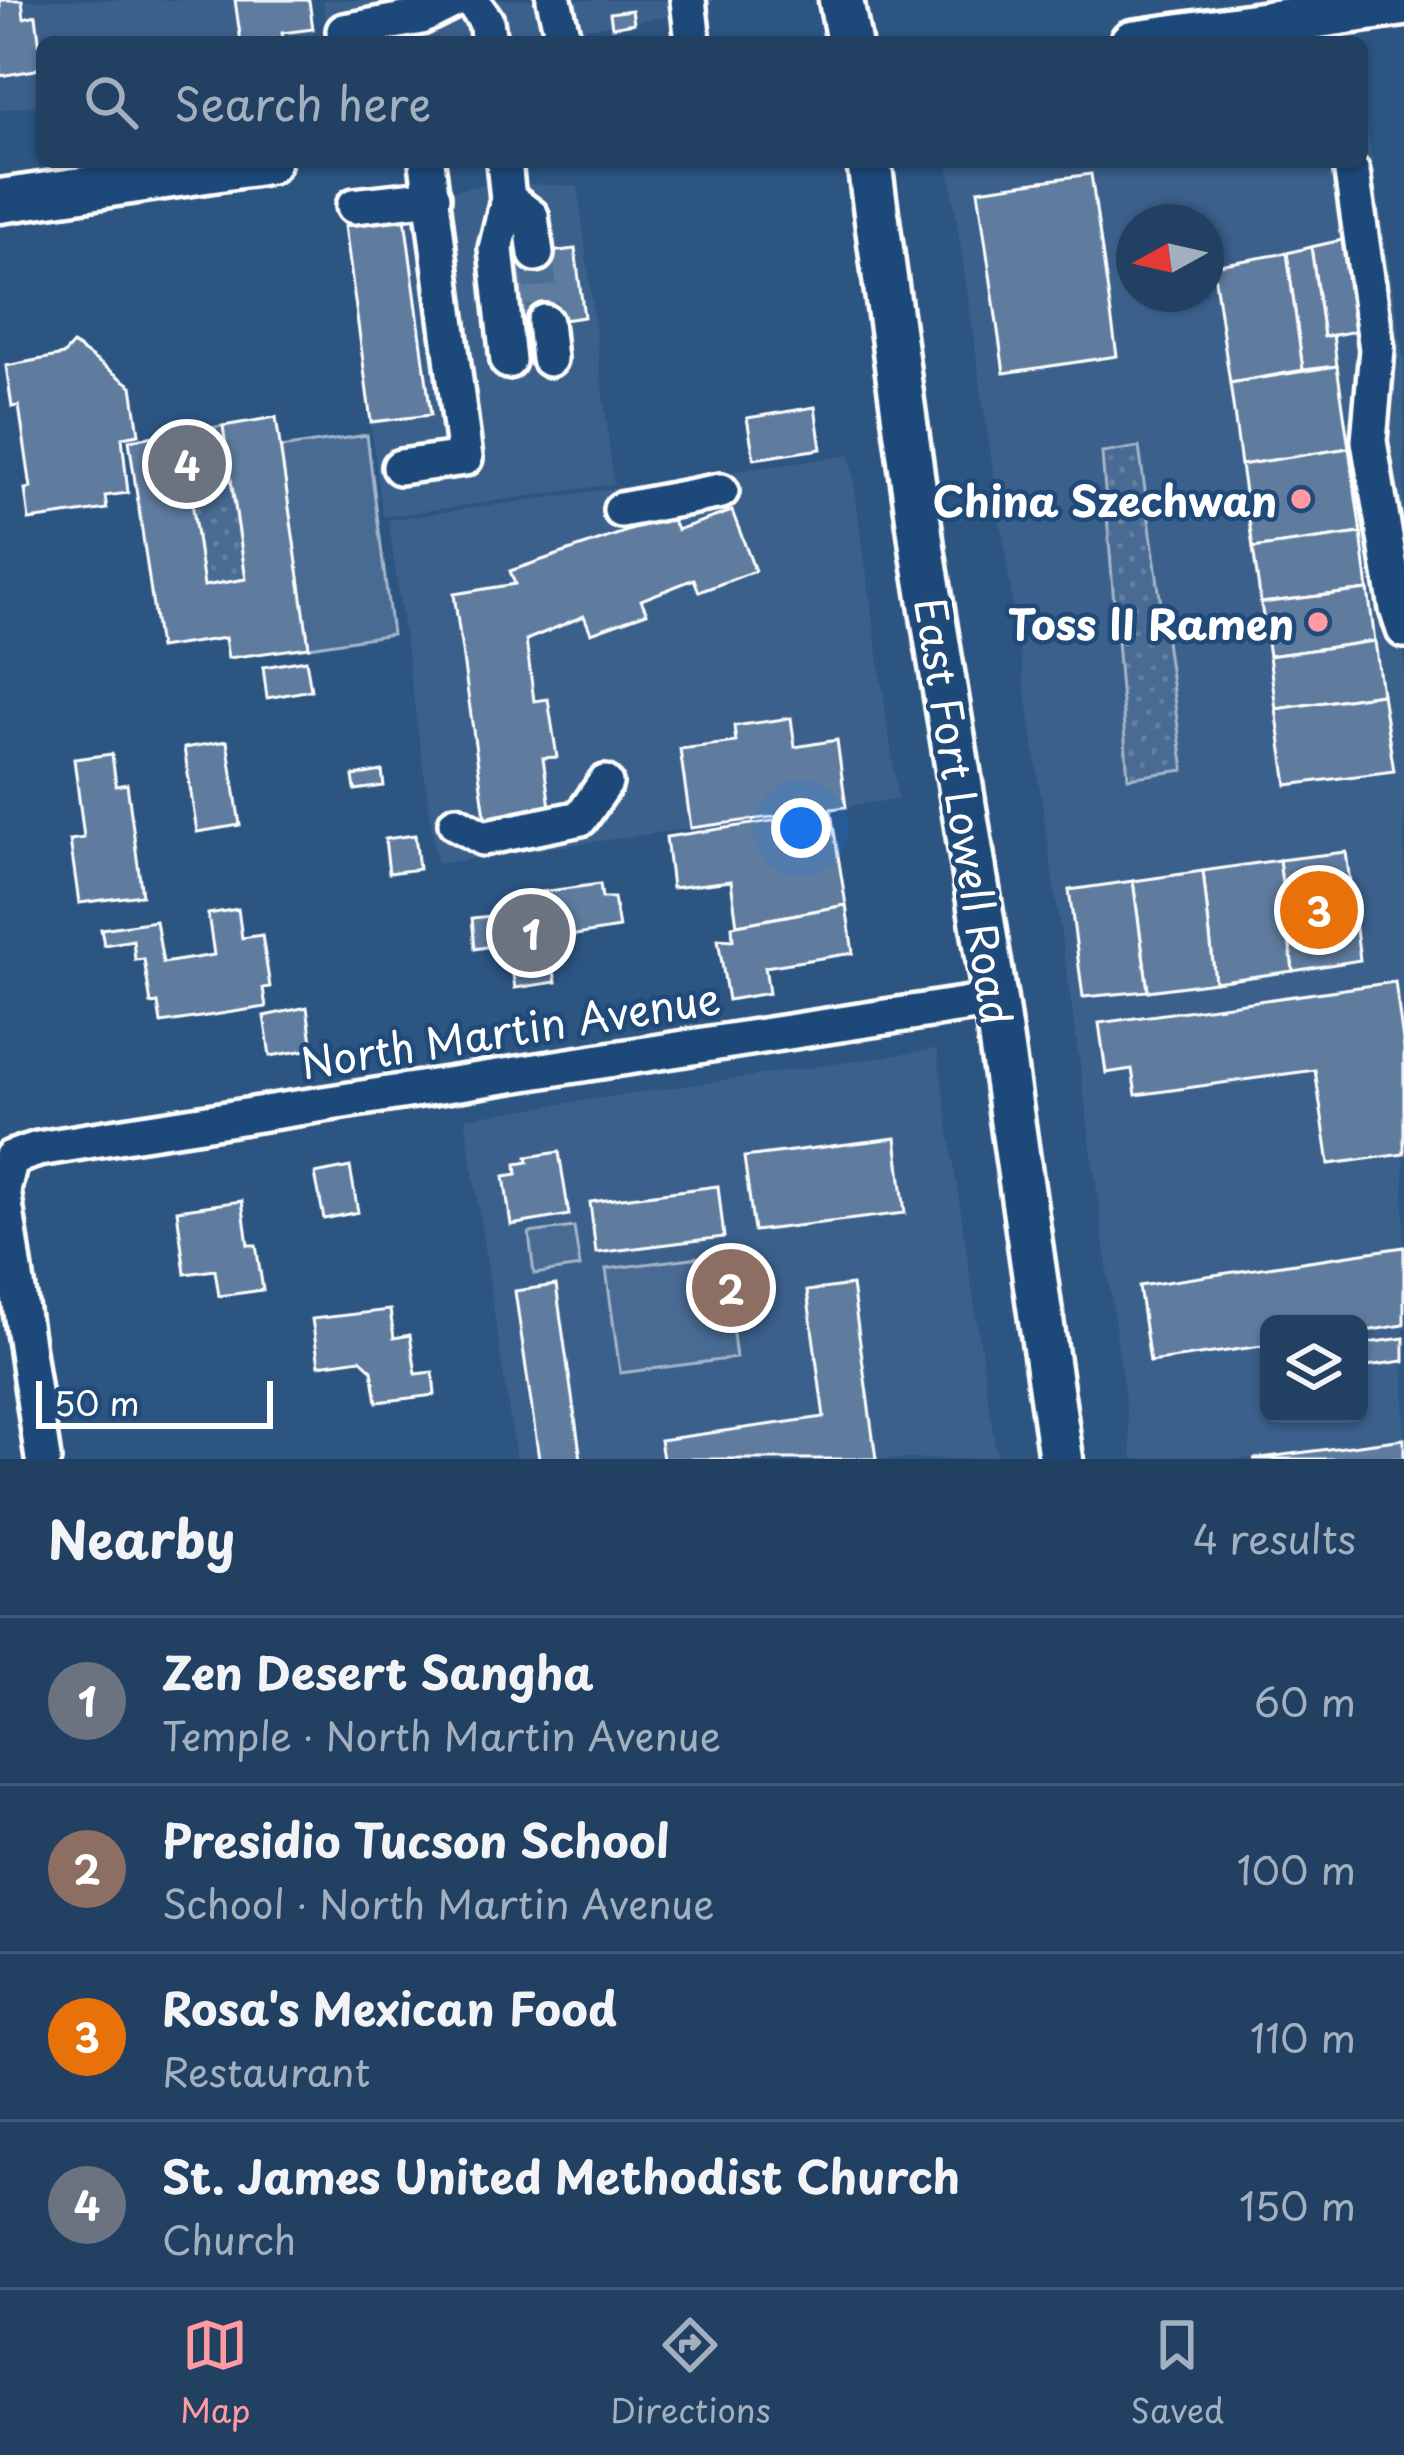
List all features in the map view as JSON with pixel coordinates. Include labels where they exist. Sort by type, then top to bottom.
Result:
[{"type":"main road","points":[[841,0],[848,36]]},
{"type":"main road","points":[[1160,36],[1273,12],[1404,4]]},
{"type":"main road","points":[[0,201],[227,168]]},
{"type":"main road","name":"East Fort Lowell Road","points":[[870,168],[920,532],[995,1000],[1061,1459]]},
{"type":"street","points":[[344,24],[421,17],[454,0]]},
{"type":"street","points":[[471,0],[486,21],[488,36]]},
{"type":"street","points":[[554,0],[563,36]]},
{"type":"street","points":[[688,0],[692,36]]},
{"type":"street","points":[[400,467],[465,458],[428,168]]},
{"type":"street","points":[[505,168],[508,199],[496,249],[508,361]]},
{"type":"street","points":[[1352,172],[1377,350],[1369,441],[1404,630]]},
{"type":"street","points":[[354,206],[433,197]]},
{"type":"street","points":[[508,199],[531,217],[536,254]]},
{"type":"street","points":[[545,322],[549,359]]},
{"type":"street","points":[[621,510],[721,491]]},
{"type":"street","points":[[456,823],[483,838],[581,818],[605,783]]},
{"type":"street","name":"North Martin Avenue","points":[[43,1459],[3,1190],[11,1158],[38,1149],[995,1000]]},
{"type":"shaded area","points":[[0,0],[309,0],[314,36],[36,36],[36,105],[0,110]]},
{"type":"shaded area","points":[[323,0],[716,0],[700,12],[530,36],[327,36]]},
{"type":"shaded area","points":[[1368,133],[1404,359],[1404,1459],[1133,1459],[949,168],[1368,168]]},
{"type":"shaded area","points":[[498,183],[578,186],[614,484],[383,517],[341,209]]},
{"type":"shaded area","points":[[223,426],[246,579],[204,586],[182,432]]},
{"type":"shaded area","points":[[367,435],[392,634],[309,647],[280,448]]},
{"type":"shaded area","points":[[1139,447],[1184,770],[1128,778],[1102,453]]},
{"type":"shaded area","points":[[850,455],[898,799],[437,864],[388,520]]},
{"type":"shaded area","points":[[937,1049],[997,1459],[516,1459],[465,1118]]},
{"type":"shaded area","points":[[574,1227],[580,1267],[534,1274],[529,1233]]},
{"type":"shaded area","points":[[723,1254],[736,1358],[620,1373],[606,1269]]},
{"type":"building","points":[[0,0],[22,0],[24,18],[36,15],[36,69],[0,76]]},
{"type":"building","points":[[235,0],[309,0],[313,29],[283,36],[240,36]]},
{"type":"building","points":[[632,10],[634,23],[612,27],[610,13]]},
{"type":"building","points":[[1091,174],[1117,356],[1004,373],[978,190]]},
{"type":"building","points":[[405,218],[431,415],[371,422],[345,226]]},
{"type":"building","points":[[1355,237],[1367,329],[1324,337],[1311,247]]},
{"type":"building","points":[[1311,247],[1324,337],[1333,335],[1337,366],[1303,370],[1287,253]]},
{"type":"building","points":[[575,249],[584,317],[520,326],[511,257]]},
{"type":"building","points":[[1287,253],[1303,370],[1230,383],[1220,312],[1224,312],[1224,264]]},
{"type":"building","points":[[73,344],[132,386],[139,434],[122,437],[128,493],[105,496],[107,509],[29,520],[25,489],[31,488],[19,406],[12,407],[6,366],[63,355]]},
{"type":"building","points":[[1337,366],[1349,448],[1241,465],[1230,383]]},
{"type":"building","points":[[815,407],[821,449],[754,459],[747,418]]},
{"type":"building","points":[[276,417],[309,647],[228,658],[225,638],[159,648],[129,440],[182,432],[204,586],[246,579],[223,426]]},
{"type":"building","name":"China Szechwan","points":[[1349,448],[1361,533],[1253,548],[1241,465]]},
{"type":"building","points":[[732,511],[755,571],[699,592],[694,579],[641,600],[647,613],[591,633],[584,616],[526,640],[534,701],[548,699],[557,757],[543,758],[551,814],[486,823],[454,594],[515,584],[510,571],[671,516],[677,530]]},
{"type":"building","points":[[1361,533],[1368,590],[1261,603],[1253,548]]},
{"type":"building","name":"Toss II Ramen","points":[[1368,590],[1375,641],[1269,656],[1261,603]]},
{"type":"building","points":[[1375,641],[1382,694],[1276,709],[1269,656]]},
{"type":"building","points":[[306,660],[311,690],[267,698],[263,667]]},
{"type":"building","points":[[1382,694],[1394,771],[1287,785],[1276,709]]},
{"type":"building","points":[[791,718],[795,747],[837,740],[846,807],[691,828],[680,749],[736,742],[734,726]]},
{"type":"building","points":[[227,741],[240,825],[197,832],[184,748]]},
{"type":"building","points":[[112,754],[116,786],[127,784],[142,895],[79,903],[70,840],[84,838],[74,759]]},
{"type":"building","points":[[382,771],[384,786],[355,790],[353,776]]},
{"type":"building","points":[[831,812],[846,905],[737,925],[731,881],[672,888],[666,837]]},
{"type":"building","points":[[415,835],[419,869],[389,873],[385,839]]},
{"type":"building","points":[[1346,852],[1360,960],[1293,971],[1279,860]]},
{"type":"building","points":[[1279,860],[1293,971],[1215,982],[1203,871]]},
{"type":"building","points":[[1203,871],[1215,982],[1148,991],[1133,881]]},
{"type":"building","points":[[1133,881],[1148,991],[1083,997],[1069,890]]},
{"type":"building","points":[[600,884],[602,898],[614,898],[619,928],[557,938],[560,960],[552,961],[556,982],[515,988],[508,943],[475,949],[472,918],[500,915],[499,908],[542,902],[541,892]]},
{"type":"building","points":[[846,905],[853,953],[765,967],[769,993],[728,1000],[718,939],[733,940],[732,926]]},
{"type":"building","points":[[238,909],[242,938],[262,935],[270,987],[263,988],[266,1007],[161,1023],[158,1003],[151,1004],[144,959],[135,960],[133,940],[104,945],[101,929],[156,921],[163,963],[214,955],[208,914]]},
{"type":"building","points":[[1395,982],[1404,1048],[1404,1154],[1329,1164],[1315,1070],[1136,1095],[1132,1069],[1106,1073],[1099,1023]]},
{"type":"building","points":[[307,1007],[313,1049],[270,1056],[264,1016]]},
{"type":"building","points":[[896,1138],[905,1213],[754,1231],[744,1157]]},
{"type":"building","points":[[559,1152],[569,1215],[511,1225],[504,1176],[517,1174],[516,1164],[528,1162],[527,1157]]},
{"type":"building","points":[[350,1167],[358,1212],[324,1219],[315,1174]]},
{"type":"building","points":[[718,1186],[724,1237],[596,1253],[590,1202]]},
{"type":"building","points":[[242,1201],[248,1245],[256,1245],[263,1290],[219,1296],[215,1270],[185,1274],[177,1210]]},
{"type":"building","points":[[1404,1247],[1404,1325],[1368,1331],[1368,1315],[1260,1315],[1260,1346],[1150,1362],[1139,1286]]},
{"type":"building","points":[[556,1285],[581,1459],[539,1459],[515,1291]]},
{"type":"building","points":[[852,1285],[876,1459],[663,1459],[660,1440],[824,1417],[807,1291]]},
{"type":"building","points":[[390,1310],[394,1338],[410,1335],[416,1374],[433,1372],[435,1395],[377,1402],[372,1370],[360,1359],[319,1365],[312,1319]]},
{"type":"building","points":[[1404,1338],[1404,1361],[1368,1366],[1368,1343]]},
{"type":"building","points":[[1404,1439],[1404,1459],[1253,1459]]},
{"type":"tunnel","points":[[536,254],[545,322]]},
{"type":"place","name":"St. James United Methodist Church","points":[[187,464]]},
{"type":"place","name":"China Szechwan","points":[[1301,499]]},
{"type":"place","name":"Toss II Ramen","points":[[1318,622]]},
{"type":"place","name":"Rosa's Mexican Food","points":[[1319,910]]},
{"type":"place","name":"Zen Desert Sangha","points":[[531,933]]},
{"type":"place","name":"Presidio Tucson School","points":[[731,1288]]}]
